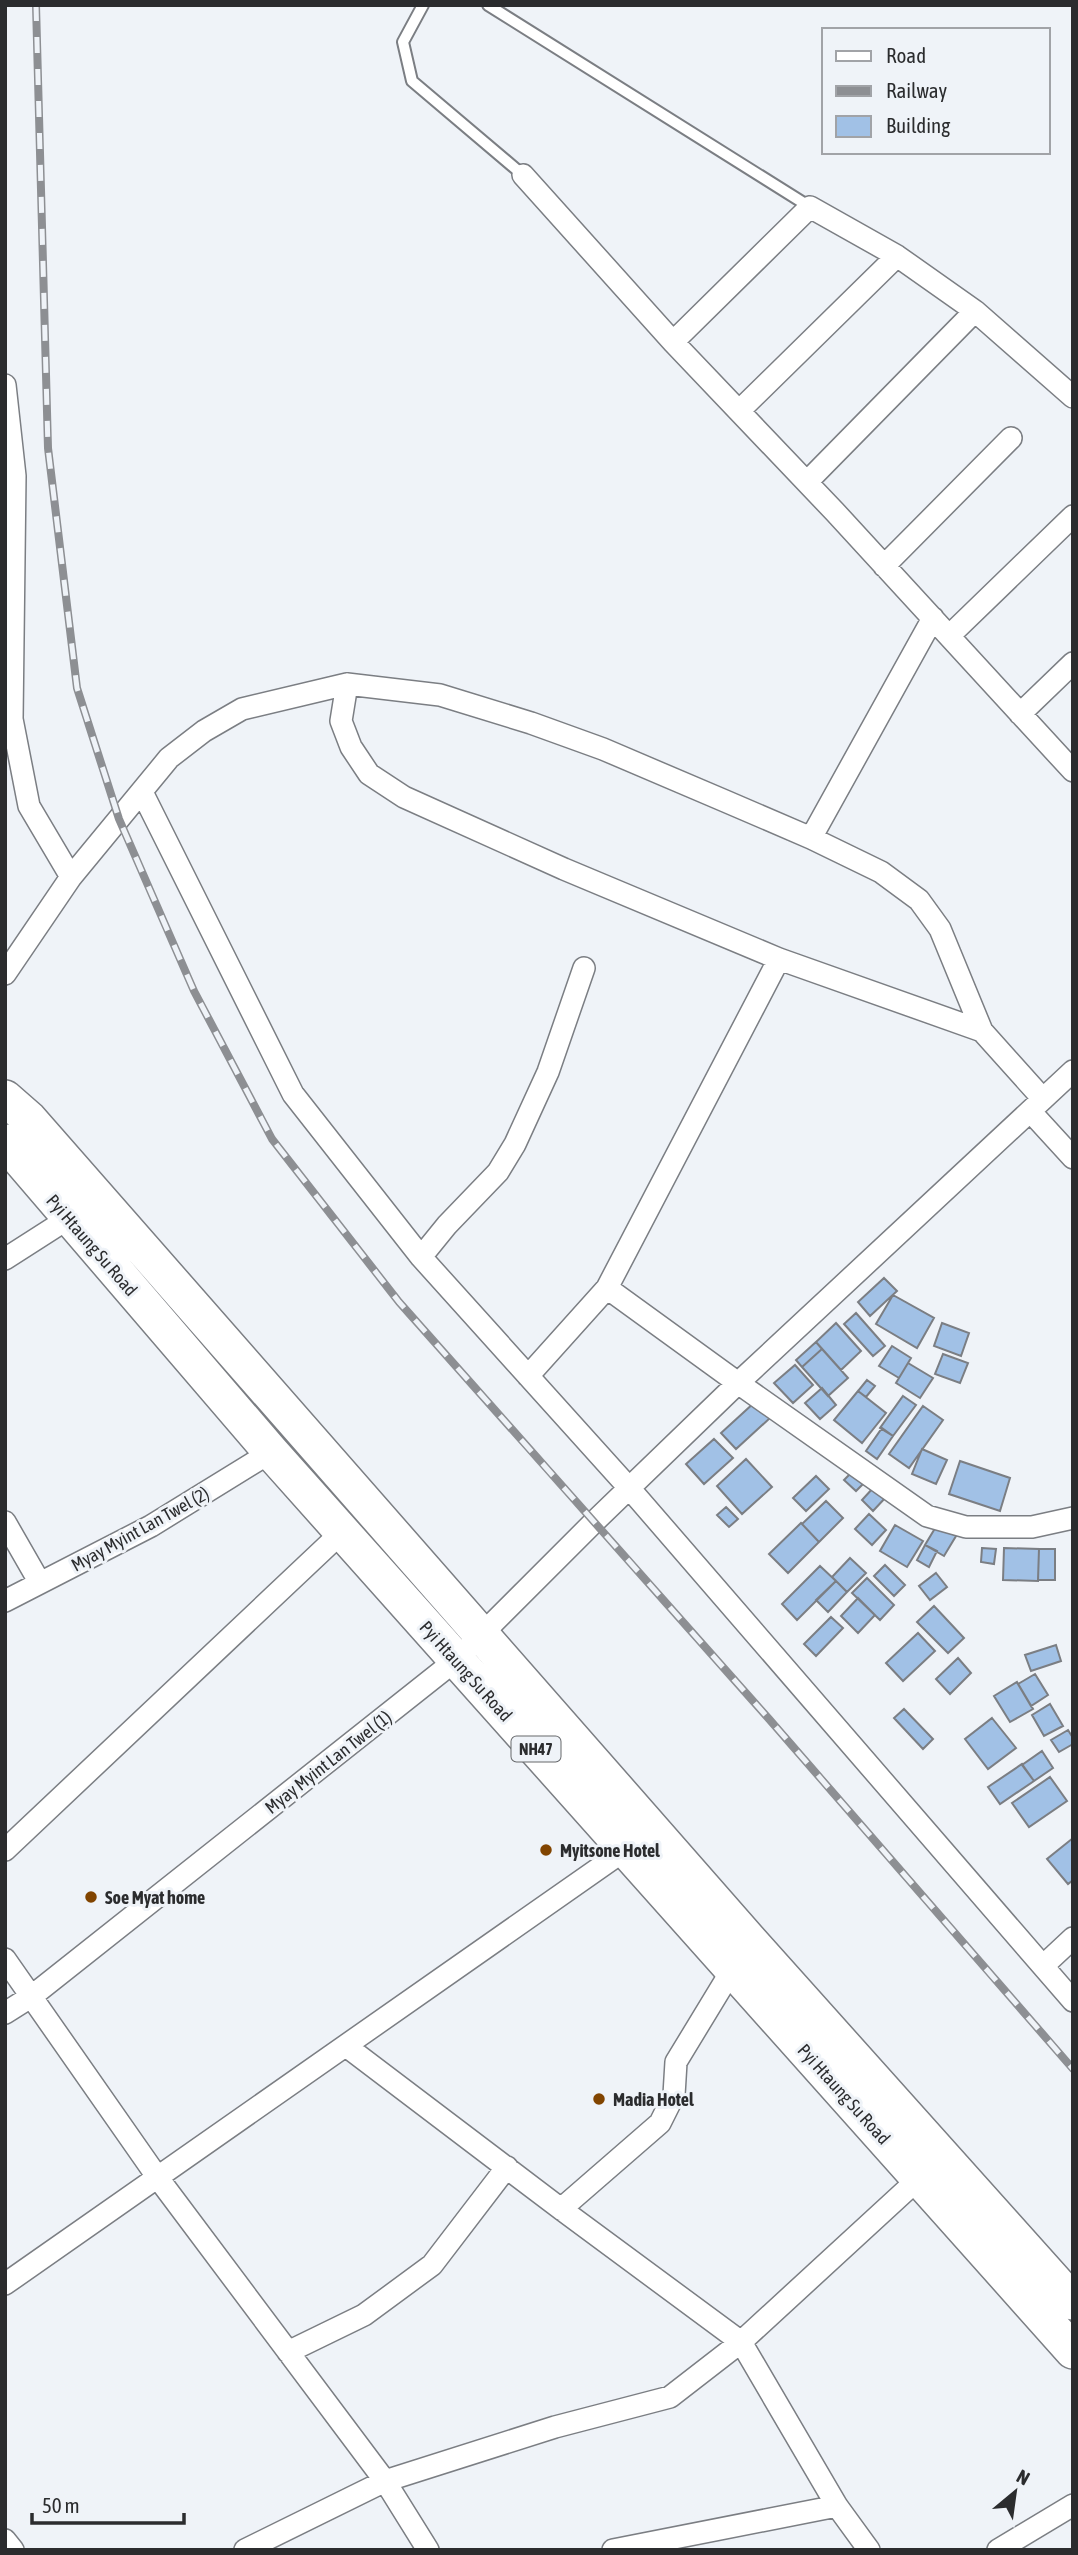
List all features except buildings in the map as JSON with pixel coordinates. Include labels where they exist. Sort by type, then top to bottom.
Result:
[{"type":"highway","name":"Pyi Htaung Su Road","points":[[5,1098],[29,1119],[749,1940],[837,2063]]},
{"type":"highway","name":"Pyi Htaung Su Road","points":[[5,1142],[271,1452],[732,1971],[837,2063],[1061,2305],[1073,2351]]},
{"type":"highway","points":[[107,1262],[137,1244]]},
{"type":"highway","points":[[229,1404],[260,1383]]},
{"type":"street","points":[[523,176],[673,342],[807,482],[1073,771]]},
{"type":"street","points":[[673,342],[810,207],[897,256],[975,311],[1070,390]]},
{"type":"street","points":[[739,411],[897,256]]},
{"type":"street","points":[[807,482],[975,311]]},
{"type":"street","points":[[5,385],[15,476],[10,523],[12,719],[29,806],[71,877]]},
{"type":"street","points":[[884,566],[1010,438]]},
{"type":"street","points":[[949,636],[1073,516]]},
{"type":"street","points":[[811,838],[933,618]]},
{"type":"street","points":[[1020,714],[1073,663]]},
{"type":"street","points":[[5,974],[71,877],[169,758],[204,731],[242,709],[347,684],[440,695],[531,723],[603,750],[811,838],[881,872],[919,900],[940,929],[982,1031],[1073,1158]]},
{"type":"street","points":[[347,684],[341,720],[351,747],[369,774],[404,797],[564,869],[779,960],[982,1031]]},
{"type":"street","points":[[142,792],[293,1094],[421,1257],[631,1489],[1073,2001]]},
{"type":"street","points":[[528,1376],[607,1288],[779,960]]},
{"type":"street","points":[[421,1257],[447,1225],[498,1172],[515,1144],[548,1072],[584,968]]},
{"type":"street","name":"Myay Myint Lan Twel (1)","points":[[5,2013],[32,1996],[456,1660],[738,1383],[1073,1071]]},
{"type":"street","points":[[5,1259],[69,1218]]},
{"type":"street","points":[[607,1288],[927,1516],[966,1527],[1032,1527],[1073,1518]]},
{"type":"street","name":"Myay Myint Lan Twel (2)","points":[[5,1601],[151,1526],[271,1452]]},
{"type":"street","points":[[5,1522],[40,1583]]},
{"type":"street","points":[[5,1850],[342,1532]]},
{"type":"street","points":[[5,2284],[625,1850],[647,1823]]},
{"type":"street","points":[[1044,1966],[1073,1938]]},
{"type":"street","points":[[561,2209],[660,2123],[674,2095],[676,2062],[749,1940]]},
{"type":"street","points":[[5,1959],[158,2178],[385,2481],[428,2550]]},
{"type":"street","points":[[346,2046],[741,2342],[837,2506],[869,2550]]},
{"type":"street","points":[[288,2352],[364,2315],[432,2265],[508,2167]]},
{"type":"street","points":[[245,2550],[385,2481],[555,2427],[670,2397],[741,2342],[933,2168]]},
{"type":"street","points":[[998,2550],[1073,2504]]},
{"type":"street","points":[[613,2550],[837,2506]]},
{"type":"street","points":[[5,2540],[13,2550]]},
{"type":"lane","points":[[423,5],[403,41],[412,81],[523,176]]},
{"type":"lane","points":[[488,5],[810,207]]},
{"type":"railway","points":[[36,5],[48,448],[77,688],[119,819],[194,991],[272,1139],[399,1302],[769,1719],[1073,2069]]},
{"type":"place","name":"Myitsone Hotel","points":[[546,1850]]},
{"type":"place","name":"Soe Myat home","points":[[91,1897]]},
{"type":"place","name":"Madia Hotel","points":[[599,2099]]}]
